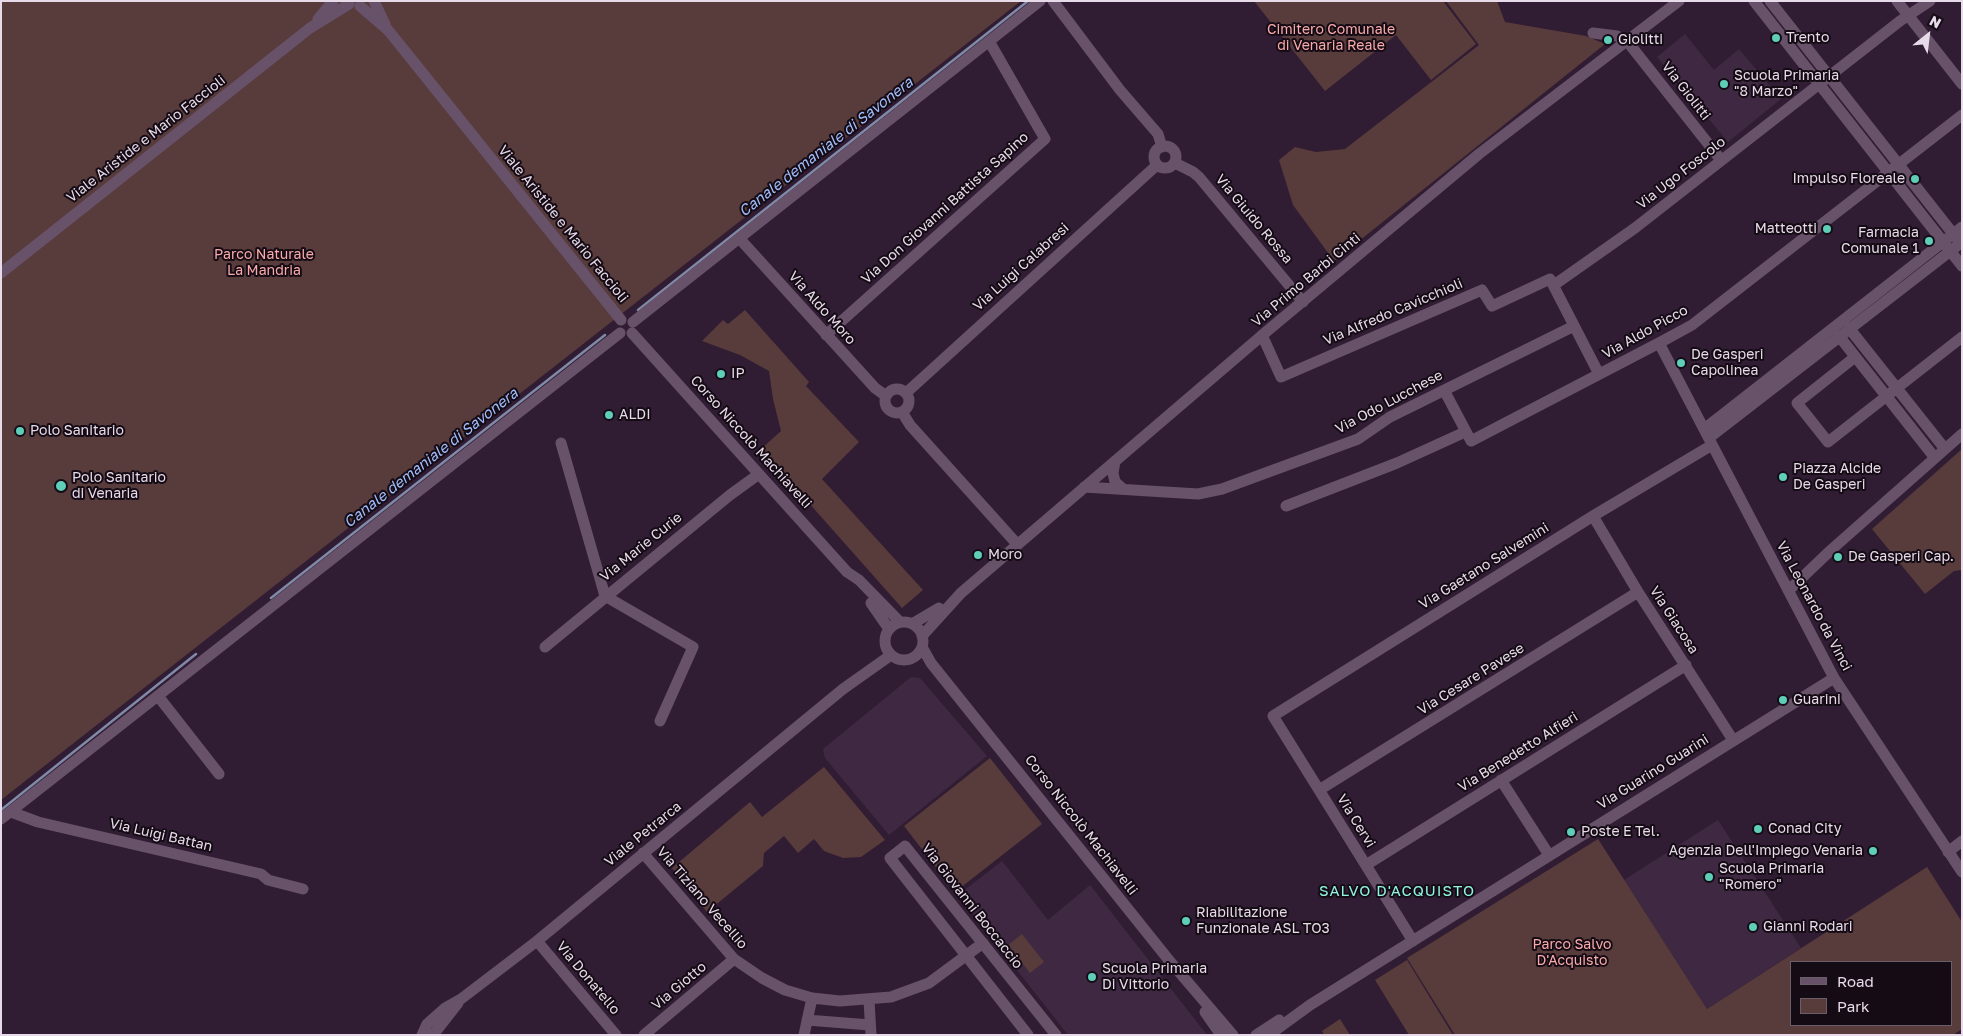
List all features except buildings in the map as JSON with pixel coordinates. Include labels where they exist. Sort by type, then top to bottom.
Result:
[{"type":"street","name":"Viale Aristide e Mario Faccioli","points":[[310,28],[333,1]]},
{"type":"street","name":"Viale Aristide e Mario Faccioli","points":[[374,1],[388,30]]},
{"type":"street","points":[[6,816],[628,329],[739,238],[1040,1]]},
{"type":"street","points":[[1053,1],[1120,90],[1158,134],[1162,147]]},
{"type":"street","name":"Via Primo Barbi Cinti","points":[[922,641],[961,593],[1262,335],[1479,154],[1679,1]]},
{"type":"street","points":[[1708,437],[1960,238],[1899,165],[1754,1]]},
{"type":"street","points":[[1770,1],[1888,173],[1962,266]]},
{"type":"street","points":[[1897,1],[1962,84]]},
{"type":"street","name":"Via Ugo Foscolo","points":[[1552,282],[1635,228],[1908,15],[1930,1]]},
{"type":"street","name":"Viale Aristide e Mario Faccioli","points":[[1,273],[310,28],[355,3],[388,30],[621,320],[618,324],[628,329]]},
{"type":"street","points":[[1593,33],[1617,36],[1627,41]]},
{"type":"street","name":"Via Don Giovanni Battista Sapino","points":[[826,335],[1045,139],[989,41]]},
{"type":"street","name":"Via Giolitti","points":[[1627,41],[1721,160]]},
{"type":"street","name":"Via Aldo Picco","points":[[1466,432],[1471,442],[1692,325],[1962,115]]},
{"type":"street","points":[[1162,147],[1173,149],[1176,156],[1175,163],[1167,168],[1158,165],[1155,154],[1162,147]]},
{"type":"street","name":"Via Giuido Rossa","points":[[1175,163],[1199,177],[1303,302]]},
{"type":"street","name":"Via Luigi Calabresi","points":[[906,392],[1158,165]]},
{"type":"street","name":"Via Aldo Moro","points":[[739,238],[875,388],[886,396]]},
{"type":"street","points":[[1708,437],[1839,336],[1947,247]]},
{"type":"street","points":[[1552,282],[1599,374]]},
{"type":"street","name":"Via Alfredo Cavicchioli","points":[[1262,335],[1281,377],[1482,290],[1492,306],[1552,282]]},
{"type":"street","name":"Via Odo Lucchese","points":[[1123,489],[1198,494],[1222,489],[1358,439],[1390,417],[1574,326]]},
{"type":"street","points":[[1849,328],[1945,449]]},
{"type":"street","name":"Corso Niccolò Machiavelli","points":[[628,329],[847,572],[855,585],[878,611],[889,629]]},
{"type":"street","points":[[1839,336],[1935,458]]},
{"type":"street","points":[[1855,357],[1797,403],[1828,442],[1962,337]]},
{"type":"street","name":"Via Leonardo da Vinci","points":[[1659,343],[1834,678],[1962,872]]},
{"type":"street","points":[[895,389],[906,392],[909,403],[902,412],[895,413],[888,410],[885,403],[886,396],[895,389]]},
{"type":"street","points":[[1286,506],[1396,463],[1466,432],[1444,390]]},
{"type":"street","points":[[902,412],[922,439],[1017,544]]},
{"type":"street","points":[[1789,590],[1831,550],[1962,434]]},
{"type":"street","name":"Via Gaetano Salvemini","points":[[1273,716],[1593,516],[1708,437]]},
{"type":"street","points":[[561,443],[605,596],[693,647],[660,721]]},
{"type":"street","points":[[1115,461],[1113,473],[1115,482],[1123,489]]},
{"type":"street","name":"Via Marie Curie","points":[[545,647],[730,494],[759,474]]},
{"type":"street","points":[[1084,487],[1123,489]]},
{"type":"street","name":"Via Giacosa","points":[[1593,516],[1638,592],[1733,740]]},
{"type":"street","name":"Corso Niccolò Machiavelli","points":[[847,572],[859,580],[906,623]]},
{"type":"street","name":"Via Cesare Pavese","points":[[1319,790],[1638,592]]},
{"type":"street","name":"Via Primo Barbi Cinti","points":[[906,623],[961,593]]},
{"type":"street","points":[[176,682],[206,653],[276,604]]},
{"type":"street","points":[[906,623],[922,641],[912,658],[901,660],[888,650],[885,636],[889,629],[906,623]]},
{"type":"street","name":"Corso Niccolò Machiavelli","points":[[922,641],[931,663],[971,710],[1168,959],[1233,1035]]},
{"type":"street","name":"Viale Petrarca","points":[[422,1035],[428,1024],[445,1008],[460,1000],[538,941],[888,650]]},
{"type":"street","name":"Corso Niccolò Machiavelli","points":[[912,658],[925,667],[971,710]]},
{"type":"street","name":"Via Benedetto Alfieri","points":[[1366,865],[1686,665]]},
{"type":"street","name":"Via Guarino Guarini","points":[[1269,1035],[1310,1005],[1834,678]]},
{"type":"street","points":[[158,696],[219,774]]},
{"type":"street","name":"Via Cervi","points":[[1273,716],[1413,941]]},
{"type":"street","points":[[1501,780],[1549,855]]},
{"type":"street","name":"Via Luigi Battan","points":[[6,816],[252,872],[268,880],[303,889]]},
{"type":"street","points":[[1948,852],[1962,841]]},
{"type":"street","name":"Via Giovanni Boccaccio","points":[[1028,1035],[890,858],[905,846],[1056,1035]]},
{"type":"street","name":"Via Tiziano Vecellio","points":[[644,853],[734,960],[785,990],[812,998],[840,1001],[891,997],[929,983],[983,943]]},
{"type":"street","name":"Via Donatello","points":[[538,941],[616,1035]]},
{"type":"street","name":"Corso Niccolò Machiavelli","points":[[1168,959],[1221,1035]]},
{"type":"street","name":"Via Giotto","points":[[644,1035],[734,960]]},
{"type":"street","points":[[804,1035],[812,998]]},
{"type":"street","name":"Viale Petrarca","points":[[433,1035],[460,1000]]},
{"type":"street","points":[[807,1020],[871,1030],[869,1000]]},
{"type":"street","name":"Via Guarino Guarini","points":[[1256,1035],[1272,1023],[1310,1005]]},
{"type":"shaded area","name":"Scuola Primaria \"8 Marzo\"","points":[[1685,34],[1714,70],[1739,49],[1781,99],[1728,142],[1657,57]]},
{"type":"shaded area","points":[[911,677],[920,678],[987,756],[889,835],[825,758],[823,749]]},
{"type":"shaded area","points":[[1718,820],[1801,948],[1707,1009],[1624,880]]},
{"type":"shaded area","name":"Scuola Primaria Di Vittorio","points":[[1002,861],[1048,920],[1090,885],[1207,1035],[1068,1035],[958,895]]},
{"type":"green space","name":"Parco Naturale La Mandria","points":[[1,1],[1021,1],[1,800]]},
{"type":"green space","name":"Cimitero Comunale di Venaria Reale","points":[[1254,1],[1443,1],[1476,44],[1431,80],[1396,35],[1325,91]]},
{"type":"green space","points":[[1446,1],[1497,1],[1505,22],[1586,36],[1605,44],[1334,261],[1293,205],[1279,160],[1295,147],[1316,152],[1345,149],[1479,45]]},
{"type":"green space","points":[[745,310],[809,382],[806,386],[859,442],[822,479],[923,590],[902,608],[761,449],[781,431],[773,399],[769,371],[740,355],[702,341],[723,320],[728,324]]},
{"type":"green space","points":[[1962,449],[1962,570],[1954,571],[1925,594],[1872,529]]},
{"type":"green space","points":[[990,758],[1042,824],[955,892],[904,826]]},
{"type":"green space","points":[[824,767],[885,840],[861,857],[843,858],[824,851],[814,839],[798,853],[784,836],[764,853],[763,866],[707,912],[672,868],[750,802],[762,817]]},
{"type":"green space","name":"Parco Salvo D'Acquisto","points":[[1598,839],[1707,1009],[1927,867],[1962,922],[1962,1029],[1953,1035],[1455,1035],[1407,958]]},
{"type":"green space","points":[[1022,934],[1044,962],[1030,973],[1008,945]]},
{"type":"green space","points":[[1407,960],[1453,1035],[1409,1035],[1375,980]]},
{"type":"green space","points":[[1340,1019],[1350,1035],[1324,1035],[1322,1031]]},
{"type":"waterway","name":"Canale demaniale di Savonera","points":[[638,310],[1028,1]]},
{"type":"waterway","name":"Canale demaniale di Savonera","points":[[271,598],[605,335]]},
{"type":"waterway","name":"Canale demaniale di Savonera","points":[[1,810],[196,654]]},
{"type":"place","name":"Trento","points":[[1776,38]]},
{"type":"place","name":"Giolitti","points":[[1608,40]]},
{"type":"place","name":"Scuola Primaria \"8 Marzo\"","points":[[1724,84]]},
{"type":"place","name":"Impulso Floreale","points":[[1915,179]]},
{"type":"place","name":"Matteotti","points":[[1827,229]]},
{"type":"place","name":"Farmacia Comunale 1","points":[[1929,241]]},
{"type":"place","name":"De Gasperi Capolinea","points":[[1681,363]]},
{"type":"place","name":"IP","points":[[721,374]]},
{"type":"place","name":"ALDI","points":[[609,415]]},
{"type":"place","name":"Polo Sanitario","points":[[20,431]]},
{"type":"place","name":"Piazza Alcide De Gasperi","points":[[1783,477]]},
{"type":"place","name":"Polo Sanitario di Venaria","points":[[61,486]]},
{"type":"place","name":"Moro","points":[[978,555]]},
{"type":"place","name":"De Gasperi Cap.","points":[[1838,557]]},
{"type":"place","name":"Guarini","points":[[1783,700]]},
{"type":"place","name":"Conad City","points":[[1758,829]]},
{"type":"place","name":"Poste E Tel.","points":[[1571,832]]},
{"type":"place","name":"Agenzia Dell'Impiego Venaria","points":[[1873,851]]},
{"type":"place","name":"Scuola Primaria \"Romero\"","points":[[1709,877]]},
{"type":"place","name":"Riabilitazione Funzionale ASL TO3","points":[[1186,921]]},
{"type":"place","name":"Gianni Rodari","points":[[1753,927]]},
{"type":"place","name":"Scuola Primaria Di Vittorio","points":[[1092,977]]},
{"type":"district","name":"SALVO D'ACQUISTO","points":[[1397,891]]}]
